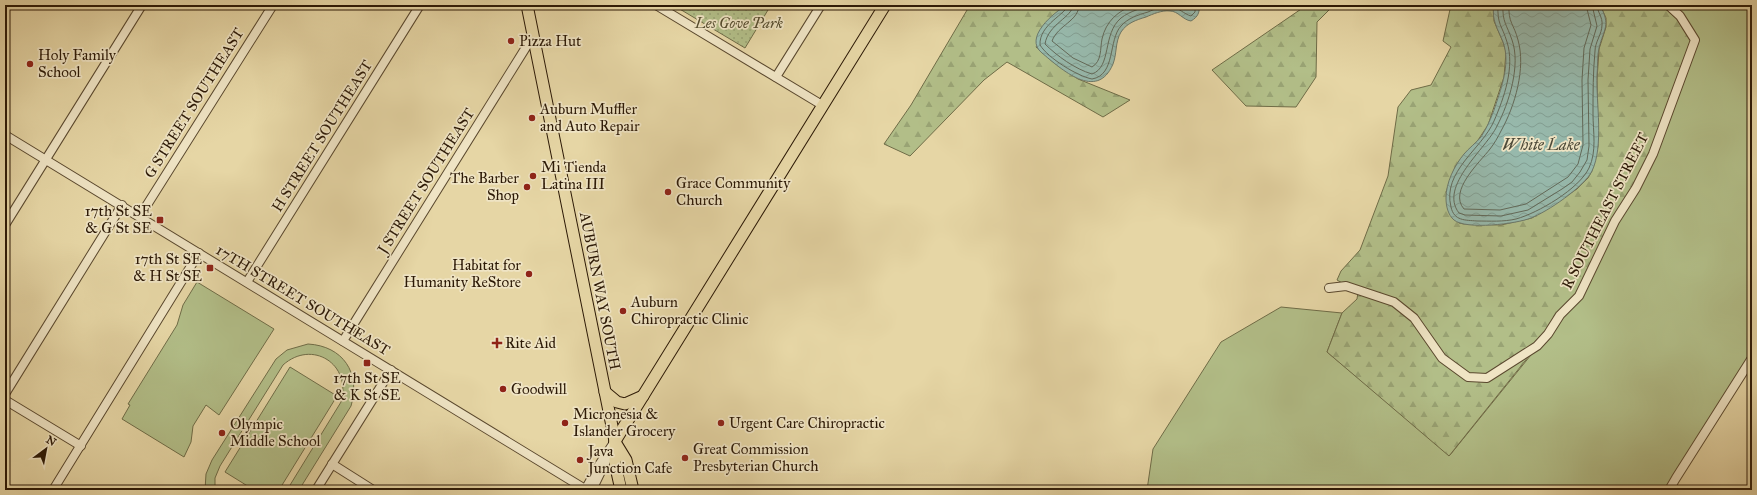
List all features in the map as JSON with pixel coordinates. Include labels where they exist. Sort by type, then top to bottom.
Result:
[{"type":"main road","name":"AUBURN WAY SOUTH","points":[[527,5],[615,441],[615,463],[621,490]]},
{"type":"main road","points":[[615,441],[885,5]]},
{"type":"main road","points":[[605,392],[617,402],[625,404],[643,396]]},
{"type":"main road","name":"AUBURN WAY SOUTH","points":[[615,441],[626,460],[633,490]]},
{"type":"street","points":[[5,225],[142,5]]},
{"type":"street","name":"G STREET SOUTHEAST","points":[[140,216],[273,5]]},
{"type":"street","name":"H STREET SOUTHEAST","points":[[247,282],[420,5]]},
{"type":"street","points":[[656,5],[822,105]]},
{"type":"street","points":[[776,77],[821,5]]},
{"type":"street","name":"R SOUTHEAST STREET","points":[[1329,288],[1346,286],[1394,302],[1414,318],[1442,358],[1468,377],[1487,378],[1537,346],[1548,334],[1560,315],[1579,296],[1615,221],[1636,188],[1653,154],[1695,40],[1680,16],[1668,5]]},
{"type":"street","name":"J STREET SOUTHEAST","points":[[343,341],[533,36]]},
{"type":"street","name":"17TH STREET SOUTHEAST","points":[[5,135],[587,490]]},
{"type":"street","points":[[5,394],[122,205]]},
{"type":"street","points":[[53,490],[199,253]]},
{"type":"street","points":[[1669,490],[1752,358]]},
{"type":"street","points":[[316,490],[391,370]]},
{"type":"street","points":[[5,400],[80,446]]},
{"type":"street","points":[[587,490],[599,465],[615,441]]},
{"type":"street","points":[[332,464],[373,490]]},
{"type":"green space","name":"Les Gove Park","points":[[673,5],[771,5],[745,48]]},
{"type":"green space","points":[[970,5],[1067,5],[1036,47],[1053,62],[1078,79],[1130,100],[1103,117],[1007,62],[984,80],[910,156],[884,144],[911,105]]},
{"type":"green space","points":[[1307,5],[1334,5],[1317,22],[1316,77],[1296,107],[1246,106],[1212,70]]},
{"type":"green space","points":[[1451,5],[1494,5],[1494,21],[1506,52],[1504,77],[1488,125],[1478,140],[1455,167],[1446,192],[1459,223],[1464,224],[1501,225],[1532,218],[1577,189],[1588,178],[1592,171],[1598,146],[1597,80],[1599,49],[1606,27],[1606,18],[1600,5],[1672,5],[1695,40],[1661,131],[1579,296],[1449,456],[1327,352],[1342,313],[1357,299],[1358,292],[1337,280],[1341,271],[1360,250],[1388,176],[1398,107],[1411,90],[1431,85],[1451,47],[1443,41]]},
{"type":"green space","points":[[1673,5],[1752,5],[1752,358],[1669,490],[1147,490],[1153,449],[1221,342],[1281,307],[1342,313],[1327,352],[1450,455],[1573,303]]},
{"type":"green space","points":[[197,282],[274,329],[219,415],[206,405],[193,426],[191,442],[184,457],[122,419],[130,405],[128,404],[177,325],[183,305]]},
{"type":"green space","points":[[308,344],[331,350],[340,356],[351,372],[353,394],[351,406],[299,490],[287,490],[341,402],[343,388],[341,377],[335,367],[327,360],[317,355],[306,354],[294,358],[283,365],[220,466],[215,478],[215,490],[205,490],[206,474],[212,460],[276,359],[287,350]]},
{"type":"green space","points":[[290,367],[337,396],[279,490],[254,490],[225,472]]},
{"type":"water","points":[[1067,5],[1199,5],[1199,12],[1191,21],[1185,19],[1176,12],[1167,11],[1129,24],[1123,29],[1119,36],[1113,64],[1106,75],[1098,81],[1089,81],[1079,79],[1069,74],[1042,53],[1037,47],[1036,40],[1042,26],[1055,13]]},
{"type":"water","name":"White Lake","points":[[1494,5],[1600,5],[1605,18],[1606,27],[1599,48],[1598,58],[1598,149],[1596,161],[1588,177],[1564,198],[1538,215],[1524,220],[1503,224],[1469,225],[1460,223],[1450,216],[1446,204],[1446,192],[1451,175],[1460,159],[1481,137],[1486,129],[1494,111],[1505,72],[1505,49],[1494,20]]},
{"type":"place","name":"Pizza Hut","points":[[511,41]]},
{"type":"place","name":"Holy Family School","points":[[30,64]]},
{"type":"place","name":"Auburn Muffler and Auto Repair","points":[[532,118]]},
{"type":"place","name":"Mi Tienda Latina III","points":[[533,176]]},
{"type":"place","name":"The Barber Shop","points":[[527,187]]},
{"type":"place","name":"Grace Community Church","points":[[668,192]]},
{"type":"place","name":"17th St SE & G St SE","points":[[160,220]]},
{"type":"place","name":"17th St SE & H St SE","points":[[210,268]]},
{"type":"place","name":"Habitat for Humanity ReStore","points":[[529,274]]},
{"type":"place","name":"Auburn Chiropractic Clinic","points":[[623,311]]},
{"type":"place","name":"Rite Aid","points":[[497,343]]},
{"type":"place","name":"17th St SE & K St SE","points":[[367,363]]},
{"type":"place","name":"Goodwill","points":[[503,389]]},
{"type":"place","name":"Micronesia & Islander Grocery","points":[[565,423]]},
{"type":"place","name":"Urgent Care Chiropractic","points":[[721,423]]},
{"type":"place","name":"Olympic Middle School","points":[[222,433]]},
{"type":"place","name":"Great Commission Presbyterian Church","points":[[685,458]]},
{"type":"place","name":"Java Junction Cafe","points":[[580,460]]}]
